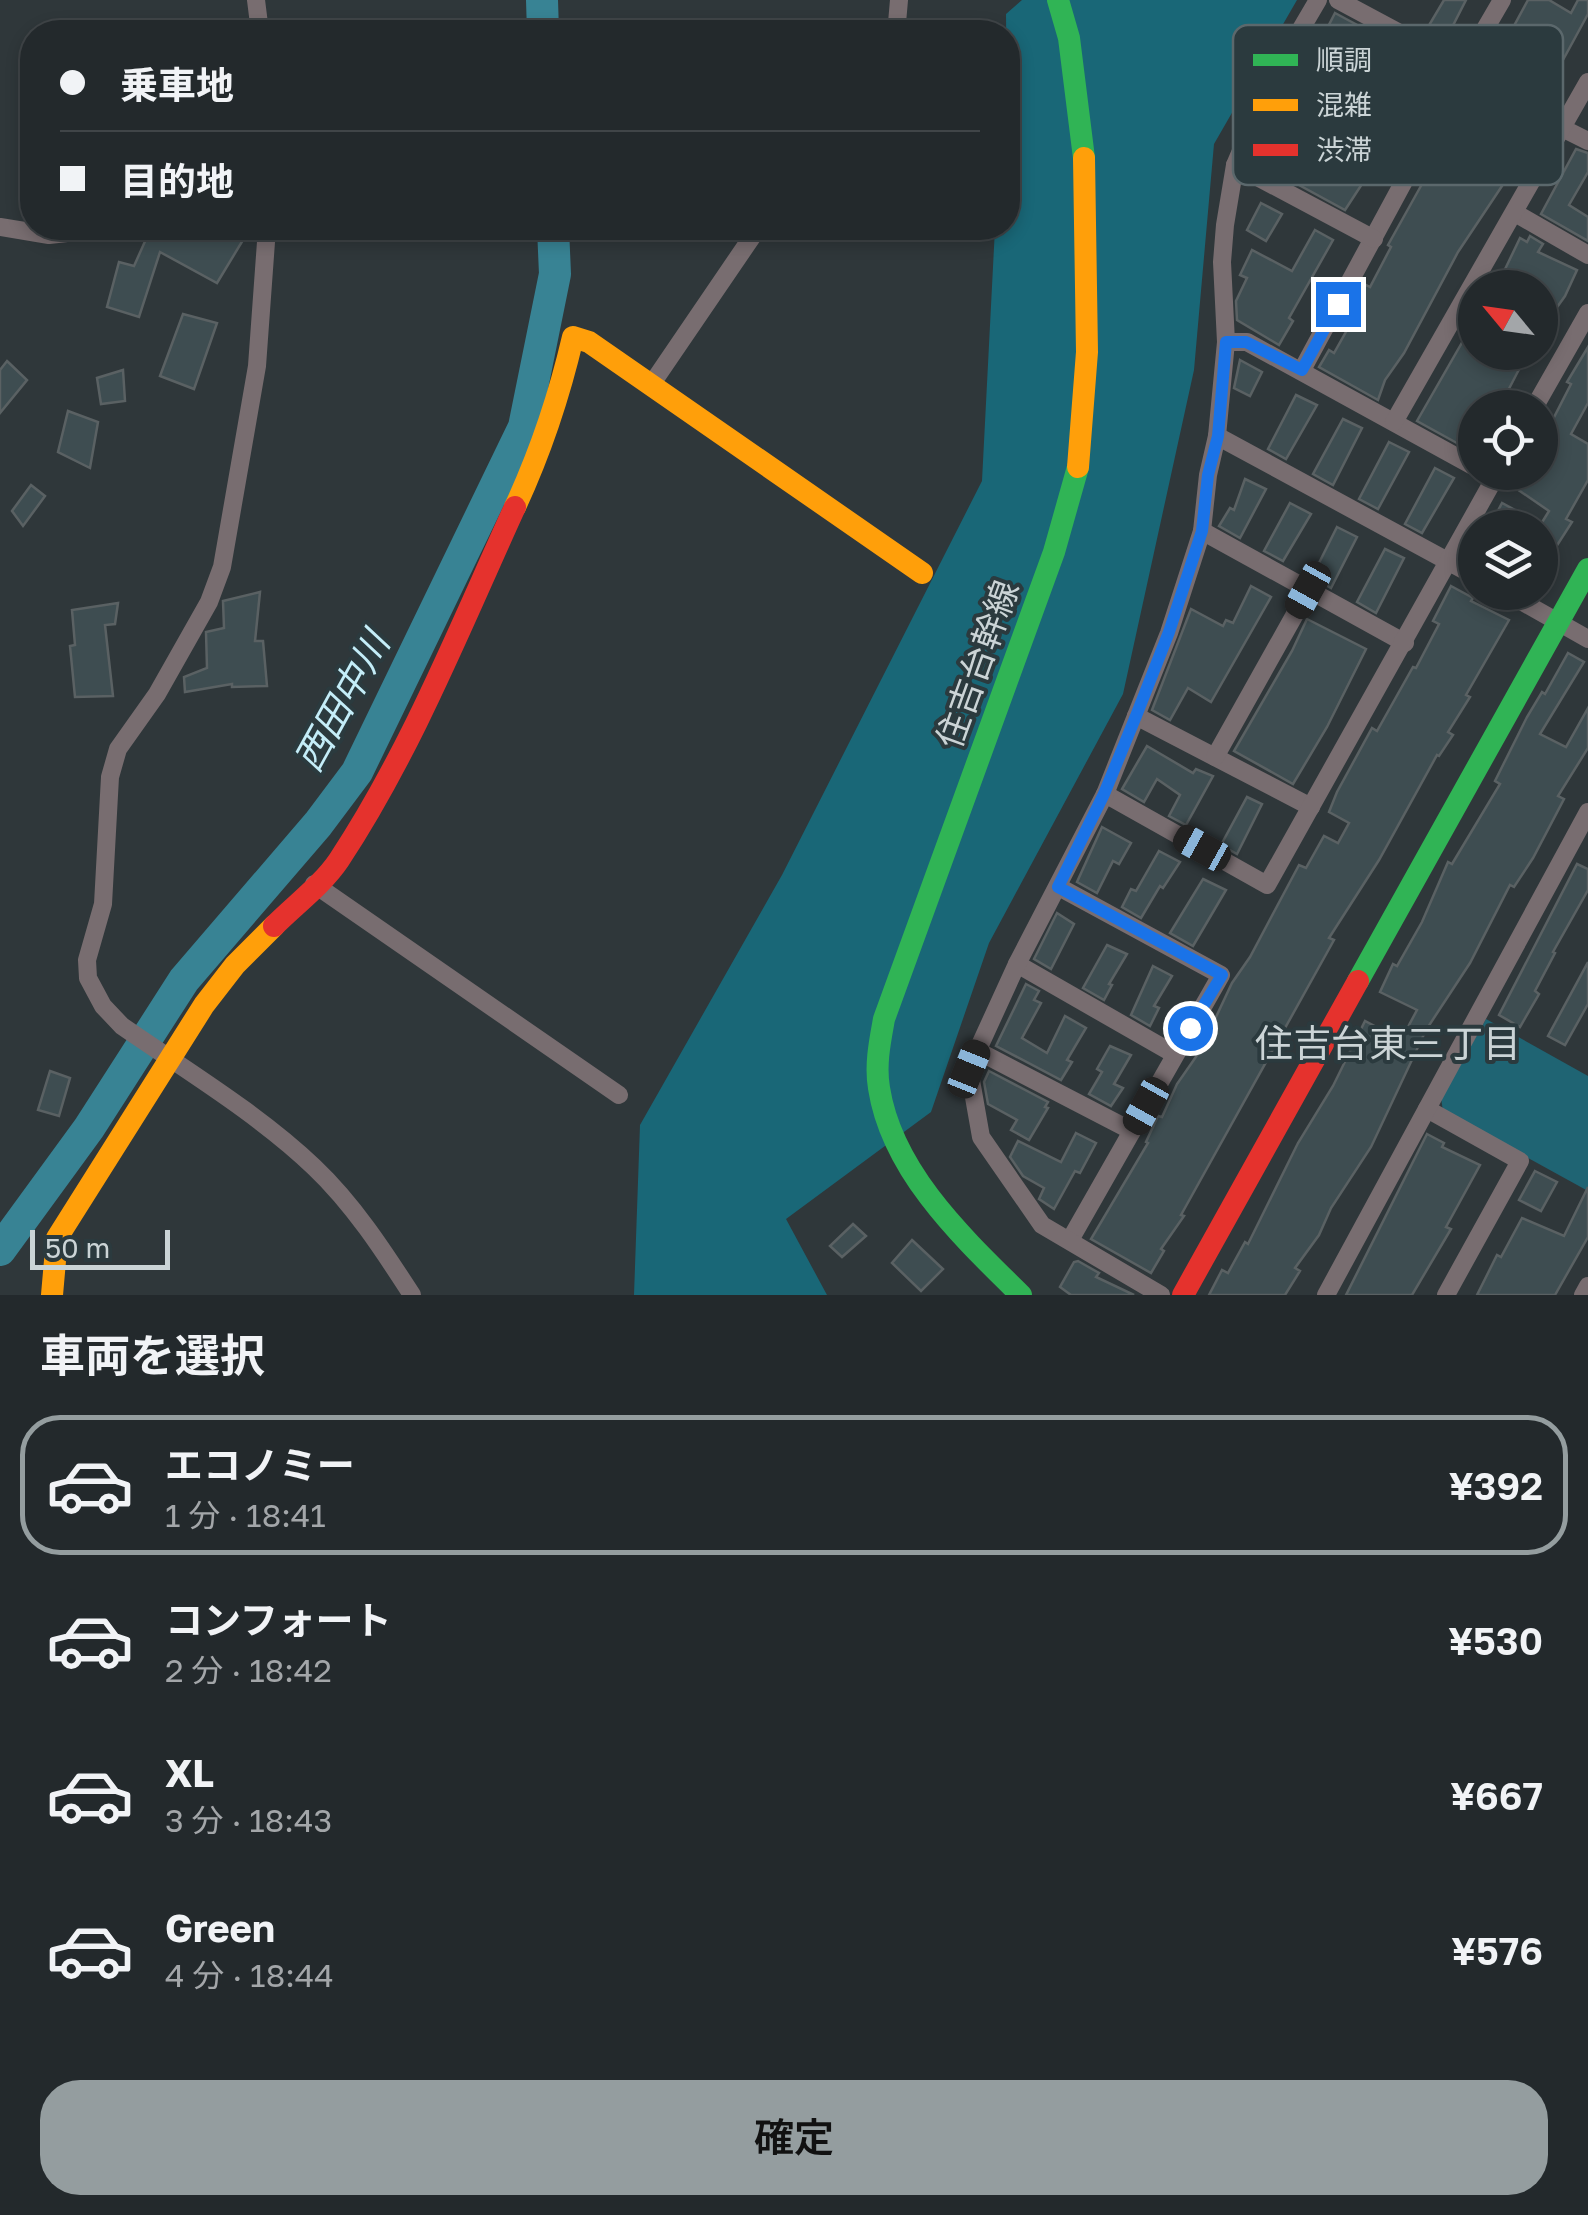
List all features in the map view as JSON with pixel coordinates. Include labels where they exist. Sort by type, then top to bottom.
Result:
[{"type":"street","name":"住吉台幹線","points":[[1022,1295],[953,1223],[905,1158],[879,1090],[878,1053],[884,1019],[1054,552],[1077,478],[1087,352],[1084,153],[1069,38],[1058,0]]},
{"type":"street","points":[[1303,25],[1318,0]]},
{"type":"street","points":[[1338,0],[1385,25]]},
{"type":"street","points":[[1487,25],[1502,0]]},
{"type":"street","points":[[1563,126],[1588,82]]},
{"type":"street","points":[[1563,128],[1588,141]]},
{"type":"street","points":[[1161,1295],[1042,1225],[981,1137],[969,1069],[1017,964],[1104,794],[1169,632],[1202,531],[1208,475],[1218,436],[1226,342],[1222,262],[1233,182]]},
{"type":"street","points":[[1273,185],[1374,239]]},
{"type":"street","points":[[1302,370],[1402,185]]},
{"type":"street","points":[[1394,422],[1530,185]]},
{"type":"street","points":[[1514,214],[1588,256]]},
{"type":"street","points":[[265,240],[257,366],[222,567],[208,602],[165,679],[118,749],[110,777],[103,904],[86,960],[88,978],[103,1006],[122,1026],[313,1165],[344,1198],[412,1295]]},
{"type":"street","points":[[651,385],[750,240]]},
{"type":"street","points":[[1544,390],[1588,313]]},
{"type":"street","points":[[52,1295],[56,1238],[166,1056],[235,964],[338,863],[442,664],[543,447],[573,337],[590,342],[922,573]]},
{"type":"street","points":[[1226,342],[1246,342],[1458,458]]},
{"type":"street","points":[[1218,436],[1458,566]]},
{"type":"street","points":[[1104,794],[1267,885],[1450,561],[1484,490]]},
{"type":"street","points":[[1202,531],[1405,642]]},
{"type":"street","points":[[1182,1295],[1588,570]]},
{"type":"street","points":[[1215,757],[1308,590]]},
{"type":"street","points":[[1536,610],[1588,639]]},
{"type":"street","points":[[1136,716],[1311,807]]},
{"type":"street","points":[[1326,1295],[1588,812]]},
{"type":"street","points":[[314,884],[619,1094]]},
{"type":"street","points":[[1058,887],[1222,975],[1070,1240]]},
{"type":"street","points":[[1017,964],[1174,1054]]},
{"type":"street","points":[[976,1050],[1132,1131]]},
{"type":"street","points":[[1427,1109],[1520,1161],[1446,1295]]},
{"type":"street","points":[[1583,1295],[1588,1286]]},
{"type":"shaded area","points":[[1022,0],[1297,0],[1283,25],[1233,25],[1233,111],[1214,144],[1194,370],[1123,694],[989,943],[931,1112],[786,1219],[827,1295],[634,1295],[640,1125],[782,875],[982,481],[994,240],[1020,240],[1020,20],[1006,20],[1006,14]]},
{"type":"shaded area","points":[[1486,1019],[1588,1076],[1588,1191],[1443,1111],[1441,1098]]},
{"type":"building","points":[[1444,0],[1466,0],[1453,25],[1429,25]]},
{"type":"building","points":[[1528,0],[1549,0],[1571,13],[1578,0],[1588,0],[1588,14],[1563,60],[1563,25],[1514,25]]},
{"type":"building","points":[[1335,13],[1357,25],[1329,25]]},
{"type":"building","points":[[1576,149],[1588,153],[1588,172],[1569,205],[1588,217],[1588,241],[1541,214],[1557,185],[1563,185],[1563,173]]},
{"type":"building","points":[[1299,185],[1361,185],[1345,210]]},
{"type":"building","points":[[1421,185],[1503,185],[1458,252],[1404,353],[1385,380],[1378,400],[1319,367],[1329,350],[1334,353],[1356,314],[1352,311],[1391,247],[1388,245]]},
{"type":"building","points":[[1261,203],[1282,214],[1266,241],[1247,230]]},
{"type":"building","points":[[1315,230],[1333,240],[1289,318],[1293,321],[1279,345],[1237,320],[1236,301],[1247,278],[1240,275],[1252,250],[1292,271]]},
{"type":"building","points":[[1530,236],[1543,244],[1538,252],[1577,270],[1558,306],[1558,270],[1505,270],[1520,238],[1527,242]]},
{"type":"building","points":[[146,240],[243,240],[217,283],[160,252],[139,317],[107,307],[119,262],[134,266]]},
{"type":"building","points":[[183,314],[217,323],[194,389],[160,376]]},
{"type":"building","points":[[1588,347],[1588,403],[1571,434],[1588,444],[1588,480],[1566,519],[1572,522],[1558,544],[1558,510],[1548,510],[1518,490],[1558,490],[1558,409],[1571,384],[1567,382]]},
{"type":"building","points":[[1458,350],[1458,370],[1519,370],[1508,390],[1458,390],[1458,444],[1417,421]]},
{"type":"building","points":[[1240,360],[1262,372],[1250,396],[1234,388]]},
{"type":"building","points":[[7,361],[27,380],[0,413],[0,370]]},
{"type":"building","points":[[123,370],[125,401],[101,404],[97,378]]},
{"type":"building","points":[[1296,395],[1317,405],[1286,459],[1268,449]]},
{"type":"building","points":[[68,411],[98,422],[90,468],[58,452]]},
{"type":"building","points":[[1343,419],[1362,428],[1333,485],[1313,474]]},
{"type":"building","points":[[1389,442],[1409,452],[1378,509],[1359,499]]},
{"type":"building","points":[[1435,468],[1454,478],[1422,533],[1405,524]]},
{"type":"building","points":[[1245,479],[1266,489],[1240,538],[1219,526],[1230,508],[1234,510]]},
{"type":"building","points":[[31,485],[45,496],[23,526],[12,511]]},
{"type":"building","points":[[1290,503],[1311,514],[1283,561],[1264,551]]},
{"type":"building","points":[[1337,527],[1357,537],[1331,588],[1312,577]]},
{"type":"building","points":[[1385,549],[1404,558],[1376,613],[1357,602]]},
{"type":"building","points":[[1251,586],[1271,597],[1211,702],[1188,688],[1170,720],[1152,710],[1191,609],[1223,626],[1226,620],[1233,623]]},
{"type":"building","points":[[1451,586],[1458,590],[1458,610],[1489,610],[1509,620],[1466,695],[1470,697],[1448,732],[1453,735],[1437,755],[1379,860],[1329,938],[1334,940],[1151,1273],[1091,1239],[1148,1143],[1158,1116],[1162,1117],[1177,1084],[1200,1051],[1232,983],[1299,865],[1306,868],[1324,836],[1338,843],[1349,823],[1329,812],[1337,792],[1372,728],[1377,731],[1413,667],[1416,668],[1439,624],[1433,621]]},
{"type":"building","points":[[260,592],[255,641],[263,641],[267,686],[232,684],[185,692],[184,677],[207,668],[206,632],[224,628],[223,601]]},
{"type":"building","points":[[118,603],[115,624],[105,625],[113,696],[75,697],[70,646],[75,645],[72,610]]},
{"type":"building","points":[[1307,619],[1366,649],[1293,784],[1234,751]]},
{"type":"building","points":[[1568,653],[1584,662],[1540,734],[1566,747],[1588,708],[1588,748],[1558,796],[1564,799],[1533,858],[1514,887],[1510,885],[1470,963],[1426,1030],[1371,1147],[1295,1268],[1300,1271],[1285,1295],[1209,1295],[1222,1270],[1228,1273],[1245,1242],[1248,1244],[1365,1021],[1401,1040],[1417,1010],[1380,992],[1393,964],[1397,966],[1422,922],[1448,862],[1452,864],[1500,784],[1495,781],[1527,717]]},
{"type":"building","points":[[1147,746],[1193,773],[1196,769],[1213,776],[1186,825],[1169,816],[1180,795],[1157,779],[1144,802],[1122,789]]},
{"type":"building","points":[[1247,797],[1262,804],[1237,854],[1221,845]]},
{"type":"building","points":[[1102,827],[1131,843],[1119,864],[1113,861],[1097,893],[1077,882]]},
{"type":"building","points":[[1159,851],[1180,862],[1141,918],[1122,907]]},
{"type":"building","points":[[1577,864],[1588,869],[1588,890],[1553,952],[1535,991],[1539,994],[1520,1027],[1499,1015]]},
{"type":"building","points":[[1203,879],[1226,890],[1193,946],[1170,933]]},
{"type":"building","points":[[1057,913],[1074,924],[1051,969],[1034,959]]},
{"type":"building","points":[[1107,945],[1127,954],[1104,1000],[1083,988]]},
{"type":"building","points":[[1588,962],[1588,1004],[1565,1045],[1548,1036]]},
{"type":"building","points":[[1153,966],[1172,976],[1154,1006],[1159,1008],[1150,1026],[1131,1015]]},
{"type":"building","points":[[1026,984],[1039,991],[1034,1000],[1041,1003],[1022,1038],[1047,1053],[1065,1016],[1086,1028],[1067,1060],[1072,1062],[1061,1080],[996,1046]]},
{"type":"building","points":[[1110,1046],[1131,1055],[1114,1084],[1123,1088],[1111,1106],[1089,1094],[1102,1072],[1097,1069]]},
{"type":"building","points":[[50,1071],[70,1078],[59,1116],[38,1110]]},
{"type":"building","points":[[989,1071],[1048,1102],[1029,1140],[1011,1130],[1017,1120],[988,1104],[984,1082]]},
{"type":"building","points":[[1076,1133],[1096,1143],[1054,1209],[1039,1199],[1044,1188],[1023,1176],[1010,1157],[1018,1141],[1061,1162]]},
{"type":"building","points":[[1427,1134],[1444,1143],[1442,1147],[1480,1165],[1446,1227],[1451,1229],[1412,1295],[1346,1295]]},
{"type":"building","points":[[1535,1171],[1557,1182],[1541,1211],[1519,1200]]},
{"type":"building","points":[[1588,1187],[1588,1237],[1555,1295],[1477,1295],[1522,1218],[1564,1236]]},
{"type":"building","points":[[853,1224],[866,1236],[842,1257],[830,1246]]},
{"type":"building","points":[[912,1240],[943,1269],[921,1291],[892,1263]]},
{"type":"building","points":[[1078,1261],[1099,1273],[1096,1277],[1134,1295],[1071,1295],[1060,1287]]},
{"type":"waterway","name":"西田中川","points":[[542,0],[543,20]]},
{"type":"waterway","name":"西田中川","points":[[0,1250],[89,1128],[184,980],[318,824],[357,772],[524,427],[555,274],[554,240]]},
{"type":"traffic: fast","points":[[1058,0],[1069,38],[1084,158]]},
{"type":"traffic: fast","points":[[1021,1295],[954,1227],[914,1175],[886,1119],[878,1062],[884,1019],[1054,552],[1078,467]]},
{"type":"traffic: fast","points":[[1358,981],[1588,569]]},
{"type":"traffic: slow","points":[[1078,467],[1087,352],[1084,158]]},
{"type":"traffic: slow","points":[[515,507],[548,424],[573,337],[589,342],[922,573]]},
{"type":"traffic: slow","points":[[52,1295],[57,1238],[204,1005],[235,965],[274,926]]},
{"type":"traffic: jam","points":[[274,926],[332,869],[365,818],[434,687],[515,507]]},
{"type":"traffic: jam","points":[[1183,1295],[1358,981]]},
{"type":"district","name":"住吉台東三丁目","points":[[1388,1042]]},
{"type":"route","points":[[1190,1028],[1222,975],[1058,887],[1104,794],[1136,716],[1202,531],[1208,475],[1218,436],[1226,342],[1246,342],[1302,370],[1338,304]]}]
